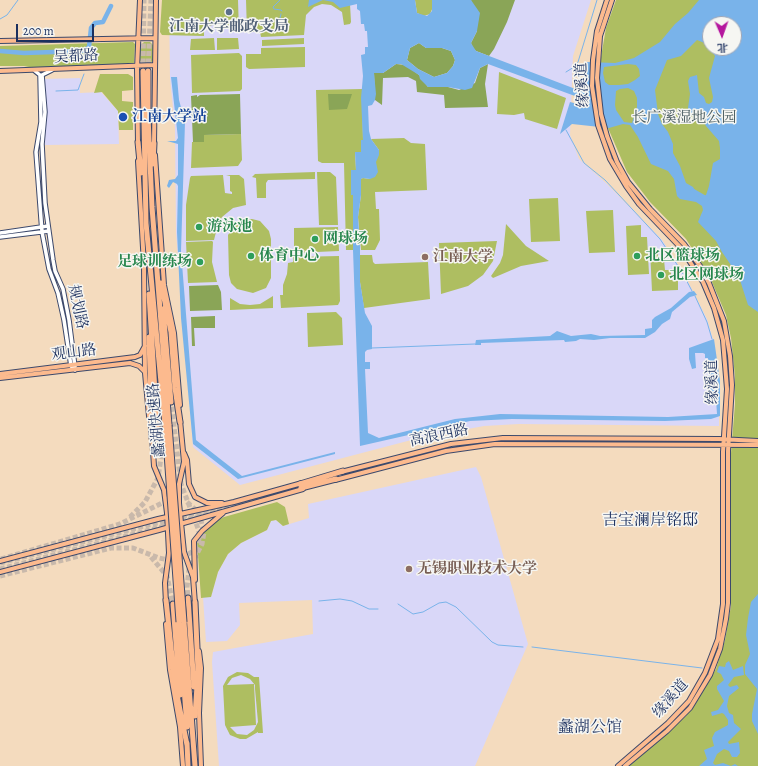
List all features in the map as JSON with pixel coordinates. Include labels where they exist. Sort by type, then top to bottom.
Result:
[{"type":"highway","name":"蠡湖快速路","points":[[167,425],[146,223],[146,71],[152,207],[181,622],[188,766]]},
{"type":"highway","points":[[138,142],[146,223]]},
{"type":"highway","points":[[152,207],[154,143]]},
{"type":"highway","points":[[153,215],[171,402]]},
{"type":"highway","points":[[149,258],[149,359],[152,404],[152,438]]},
{"type":"highway","points":[[161,288],[171,332],[175,388],[180,422]]},
{"type":"highway","points":[[150,314],[158,441]]},
{"type":"highway","points":[[336,479],[300,486],[342,471]]},
{"type":"highway","points":[[188,598],[195,708]]},
{"type":"highway","points":[[166,600],[175,685],[187,745]]},
{"type":"highway","points":[[193,733],[198,671],[195,602]]},
{"type":"highway","points":[[173,604],[183,720]]},
{"type":"highway","name":"蠡湖快速路","points":[[181,622],[193,733],[195,766]]},
{"type":"main road","name":"缘溪道","points":[[607,0],[596,31],[595,61],[601,114],[607,136],[617,162],[628,182],[647,206],[684,244],[700,266],[716,299],[724,321],[731,363],[732,384],[729,439],[728,603],[718,654],[705,684],[690,708],[667,731],[625,766]]},
{"type":"main road","name":"缘溪道","points":[[612,0],[600,36],[592,86],[598,125],[612,163],[626,186],[639,204],[681,248],[697,271],[710,296],[719,324],[725,356],[726,396],[723,446],[723,604],[720,627],[714,650],[698,688],[680,712],[618,766]]},
{"type":"main road","points":[[140,1],[138,66],[138,172],[144,265],[145,373],[154,466],[164,490],[168,518],[169,553],[165,583],[170,670],[180,727],[183,766]]},
{"type":"main road","points":[[156,1],[154,38],[154,143],[164,285],[175,340],[184,462],[178,492],[180,516],[184,552],[193,577],[201,668],[199,713],[201,766]]},
{"type":"main road","name":"吴都路","points":[[0,41],[154,38]]},
{"type":"main road","name":"吴都路","points":[[0,71],[35,71],[154,65]]},
{"type":"main road","name":"观山路","points":[[0,378],[135,357],[140,355],[145,346]]},
{"type":"main road","name":"观山路","points":[[0,374],[135,363],[144,369],[145,373]]},
{"type":"main road","name":"高浪西路","points":[[0,561],[234,502],[342,471],[437,447],[486,439],[520,437],[729,439],[740,443]]},
{"type":"main road","points":[[740,443],[758,441]]},
{"type":"main road","points":[[740,443],[758,446]]},
{"type":"main road","name":"高浪西路","points":[[0,572],[225,511],[336,479],[446,451],[495,444],[729,446],[740,443]]},
{"type":"main road","points":[[182,449],[187,460],[190,490],[195,497],[207,503],[234,502]]},
{"type":"main road","points":[[194,596],[194,542],[202,531],[225,511]]},
{"type":"street","name":"规划路","points":[[52,70],[42,75],[45,112],[42,144],[48,226],[55,271],[63,289],[69,320],[74,367]]},
{"type":"street","name":"规划路","points":[[35,71],[40,75],[41,122],[36,152],[42,232],[48,269],[58,293],[74,367]]},
{"type":"street","points":[[0,233],[48,226]]},
{"type":"street","points":[[0,237],[49,231]]},
{"type":"shaded area","name":"江南大学","points":[[169,0],[591,0],[573,56],[570,135],[579,159],[607,184],[662,240],[684,274],[707,319],[714,343],[719,381],[719,426],[519,424],[484,426],[419,438],[240,485],[193,447],[176,232],[175,128],[170,78]]},
{"type":"shaded area","points":[[80,78],[80,93],[101,92],[118,111],[119,144],[45,145],[46,95],[43,79]]},
{"type":"shaded area","name":"无锡职业技术大学","points":[[476,467],[481,477],[528,644],[475,766],[219,766],[212,662],[213,652],[313,634],[312,600],[239,603],[240,625],[227,641],[206,642],[203,597],[211,597],[218,572],[228,554],[241,543],[267,530],[271,521],[276,520],[283,526],[309,518],[308,504]]},
{"type":"green space","points":[[162,0],[238,0],[239,33],[235,28],[224,28],[218,24],[208,26],[204,31],[204,36],[162,35],[160,32]]},
{"type":"green space","points":[[246,0],[328,0],[350,4],[351,22],[350,24],[344,25],[342,12],[331,5],[322,4],[314,7],[306,15],[304,35],[261,37],[260,32],[247,32]]},
{"type":"green space","points":[[415,0],[432,0],[433,7],[430,14],[424,16],[417,13]]},
{"type":"green space","points":[[471,0],[515,0],[507,22],[489,56],[476,51],[471,43],[477,31]]},
{"type":"green space","name":"长广溪湿地公园","points":[[616,0],[758,0],[758,766],[629,766],[686,716],[716,669],[725,640],[731,606],[731,453],[735,404],[735,376],[731,338],[726,315],[709,275],[686,239],[650,202],[627,172],[608,128],[603,104],[600,63],[606,28]]},
{"type":"green space","points":[[214,38],[215,50],[190,50],[191,39]]},
{"type":"green space","points":[[217,38],[238,38],[239,49],[217,50]]},
{"type":"green space","points":[[304,38],[304,44],[262,46],[262,40]]},
{"type":"green space","points":[[133,42],[135,44],[134,63],[132,64],[34,68],[24,66],[0,66],[0,46]]},
{"type":"green space","points":[[144,42],[150,42],[153,45],[153,60],[150,64],[142,63],[140,60],[140,46]]},
{"type":"green space","points":[[419,43],[426,48],[442,48],[451,51],[455,60],[453,66],[447,73],[434,77],[418,69],[407,60],[410,48]]},
{"type":"green space","points":[[305,47],[305,67],[249,69],[246,67],[246,54],[261,54],[261,48]]},
{"type":"green space","points":[[239,53],[242,56],[242,89],[240,91],[192,93],[191,55]]},
{"type":"green space","points":[[396,64],[406,65],[419,75],[428,87],[448,87],[459,90],[475,83],[480,68],[488,64],[485,84],[488,107],[445,108],[444,95],[417,92],[416,81],[408,77],[383,78],[382,105],[375,100],[374,73],[383,73]]},
{"type":"green space","points":[[499,72],[566,98],[557,129],[525,119],[524,113],[514,115],[497,114]]},
{"type":"green space","points":[[100,74],[128,74],[133,77],[133,90],[122,91],[122,101],[133,102],[133,130],[119,130],[118,111],[102,92],[94,93]]},
{"type":"green space","points":[[362,89],[363,140],[361,140],[361,152],[355,152],[356,170],[351,170],[353,195],[353,250],[346,250],[344,163],[322,163],[318,161],[316,90]]},
{"type":"green space","points":[[240,94],[241,134],[204,135],[204,142],[193,142],[191,96],[197,95],[197,97],[200,95]]},
{"type":"green space","points":[[328,94],[352,94],[347,109],[329,110]]},
{"type":"green space","points":[[241,134],[242,160],[238,166],[191,168],[192,142],[204,142],[204,135]]},
{"type":"green space","points":[[404,138],[411,143],[425,144],[427,190],[375,192],[376,209],[379,209],[380,240],[375,250],[361,250],[358,217],[361,195],[360,179],[370,179],[379,150],[371,139]]},
{"type":"green space","points":[[315,172],[315,179],[268,180],[266,183],[266,198],[257,198],[256,178],[252,177],[255,174]]},
{"type":"green space","name":"网球场","points":[[317,172],[330,172],[336,177],[338,225],[319,225]]},
{"type":"green space","points":[[223,175],[225,193],[232,194],[230,191],[230,176],[226,175],[239,175],[244,179],[246,205],[233,208],[222,217],[218,224],[214,240],[186,241],[186,205],[191,176]]},
{"type":"green space","points":[[558,198],[560,241],[531,242],[529,199]]},
{"type":"green space","points":[[613,210],[615,252],[589,253],[586,211]]},
{"type":"green space","name":"体育中心","points":[[245,219],[260,221],[269,231],[271,239],[271,278],[266,288],[253,293],[237,289],[231,283],[229,275],[228,235],[236,223]]},
{"type":"green space","points":[[506,224],[526,246],[549,261],[521,266],[493,278],[491,276],[500,263],[503,255]]},
{"type":"green space","name":"北区篮球场","points":[[641,225],[641,237],[647,237],[649,274],[628,275],[626,226]]},
{"type":"green space","name":"网球场","points":[[338,227],[339,251],[294,253],[294,228]]},
{"type":"green space","name":"足球训练场","points":[[212,241],[212,262],[217,282],[188,283],[186,242]]},
{"type":"green space","points":[[497,241],[493,261],[483,275],[468,286],[441,294],[439,243]]},
{"type":"green space","name":"北区网球场","points":[[650,250],[658,250],[658,260],[664,260],[665,270],[671,270],[671,280],[678,279],[678,290],[652,291]]},
{"type":"green space","points":[[360,255],[372,255],[373,262],[375,264],[428,262],[430,299],[364,308],[360,282]]},
{"type":"green space","points":[[339,256],[340,301],[338,305],[281,308],[280,295],[283,295],[283,285],[287,274],[288,263],[293,262],[293,257]]},
{"type":"green space","points":[[218,285],[221,292],[222,310],[190,311],[189,286]]},
{"type":"green space","points":[[273,296],[273,308],[230,310],[230,298],[240,304],[250,305],[260,304]]},
{"type":"green space","points":[[336,312],[342,318],[343,345],[308,347],[307,313]]},
{"type":"green space","points":[[215,316],[215,328],[194,328],[195,346],[192,346],[191,317]]},
{"type":"green space","points":[[277,502],[285,507],[289,524],[283,526],[276,520],[271,521],[267,530],[241,543],[228,554],[218,572],[211,597],[201,598],[197,541],[201,534],[214,522],[224,517]]},
{"type":"green space","points":[[237,672],[248,673],[254,677],[259,677],[263,733],[258,732],[246,739],[240,739],[230,735],[225,725],[223,686],[228,677]],"holes":[[[241,675],[250,679],[255,685],[258,722],[254,730],[247,735],[237,734],[230,727],[256,725],[254,684],[227,685],[232,678]]]},
{"type":"water","points":[[309,0],[323,0],[308,7]]},
{"type":"water","points":[[323,0],[415,0],[417,13],[427,16],[432,11],[432,0],[471,0],[480,13],[477,31],[471,43],[476,51],[586,93],[588,87],[582,83],[583,77],[587,78],[587,62],[615,63],[634,58],[660,42],[675,24],[688,13],[699,0],[758,0],[758,312],[748,305],[739,277],[716,241],[698,222],[703,210],[702,206],[696,202],[680,199],[677,196],[674,179],[668,171],[651,164],[638,137],[630,125],[623,124],[609,128],[572,124],[560,134],[570,102],[582,105],[583,99],[488,64],[480,68],[472,88],[465,90],[448,87],[428,87],[420,79],[419,75],[401,64],[396,64],[383,73],[374,73],[376,94],[372,105],[368,106],[369,131],[371,139],[379,150],[379,155],[376,162],[378,172],[375,177],[370,179],[361,179],[361,195],[358,217],[360,282],[365,313],[372,326],[372,349],[365,352],[365,362],[370,362],[370,369],[365,369],[368,433],[379,438],[455,419],[500,414],[668,417],[717,414],[716,399],[709,392],[708,358],[705,358],[705,354],[703,353],[695,353],[696,368],[692,369],[689,359],[689,348],[714,339],[720,381],[720,416],[711,419],[665,421],[512,419],[470,421],[360,446],[351,170],[356,170],[355,152],[361,152],[361,140],[363,140],[361,98],[363,76],[361,55],[365,54],[365,47],[368,47],[367,31],[365,31],[364,24],[361,24],[360,11],[357,9],[357,4],[340,8],[333,2]],"holes":[[[702,16],[742,16],[742,56],[715,56],[709,78],[713,97],[712,102],[709,104],[706,103],[704,97],[699,93],[697,75],[690,77],[688,81],[690,94],[688,108],[690,114],[694,117],[700,116],[702,118],[706,126],[719,141],[720,148],[720,159],[713,163],[706,195],[701,197],[698,196],[693,187],[686,183],[680,166],[673,153],[673,144],[658,114],[655,90],[667,60],[681,56],[697,40],[702,42]],[[419,43],[426,48],[442,48],[451,51],[455,60],[453,66],[447,73],[434,77],[418,69],[407,60],[410,48]],[[628,64],[636,65],[639,69],[640,76],[628,84],[609,85],[605,82],[603,73],[604,67]],[[628,88],[634,91],[637,98],[637,107],[632,123],[624,122],[616,110],[616,91]]]},
{"type":"water","points":[[171,77],[177,77],[179,100],[185,122],[181,251],[196,440],[242,476],[335,452],[335,454],[238,479],[193,444],[181,318],[177,232],[178,186],[173,182],[169,188],[167,186],[169,180],[175,179],[178,175],[178,144],[167,141],[176,141],[178,138]]},
{"type":"water","points":[[694,291],[697,295],[690,297],[672,312],[670,319],[662,324],[655,332],[645,338],[610,338],[594,340],[580,339],[565,342],[564,340],[481,343],[481,345],[475,345],[476,340],[550,336],[557,331],[571,336],[591,334],[600,336],[645,335],[645,329],[652,328],[652,320],[655,317],[671,308],[689,292]]},
{"type":"water","points":[[758,594],[758,734],[752,721],[757,689],[745,674],[745,665],[750,654],[746,635],[748,618],[751,602]]},
{"type":"water","points":[[729,661],[733,670],[743,666],[744,675],[734,677],[728,685],[730,687],[737,685],[739,688],[729,696],[727,706],[729,713],[733,715],[734,723],[741,729],[728,742],[729,744],[739,742],[740,753],[737,757],[732,757],[729,751],[724,749],[717,754],[713,763],[715,765],[723,763],[731,766],[699,766],[707,759],[704,750],[714,746],[712,738],[715,732],[728,725],[728,720],[724,714],[722,713],[712,716],[711,712],[718,710],[724,701],[717,689],[717,686],[724,680],[721,674],[717,672],[719,666],[725,667],[726,663]]},
{"type":"waterway","points":[[0,19],[7,15],[18,0]]},
{"type":"waterway","points":[[280,0],[273,7],[274,9],[282,11]]},
{"type":"waterway","points":[[566,72],[574,67],[578,62],[597,0]]},
{"type":"waterway","points":[[0,51],[24,53],[83,51],[89,47],[91,28],[95,23],[103,22],[111,6]]},
{"type":"waterway","points":[[280,18],[281,14]]},
{"type":"waterway","points":[[83,51],[89,52],[90,58]]},
{"type":"waterway","points":[[56,91],[78,90],[84,74]]},
{"type":"waterway","points":[[566,130],[584,163],[605,180],[660,239],[682,272],[692,291]]},
{"type":"waterway","points":[[693,191],[707,199]]},
{"type":"waterway","points":[[695,296],[707,322],[712,339]]},
{"type":"waterway","points":[[372,348],[475,344]]},
{"type":"waterway","points":[[319,601],[340,599],[352,601],[369,609],[378,609]]},
{"type":"waterway","points":[[398,604],[413,614],[423,612],[439,603],[446,602],[456,607],[492,642],[498,645],[523,647]]},
{"type":"waterway","points":[[532,647],[702,668]]},
{"type":"tunnel","points":[[143,71],[144,0]]},
{"type":"tunnel","points":[[148,71],[151,0]]},
{"type":"tunnel","points":[[0,576],[111,548],[133,548],[159,558],[169,560],[178,559],[192,552],[199,539],[199,531],[181,484],[171,402]]},
{"type":"tunnel","points":[[130,517],[145,502],[158,478],[161,458],[158,441]]},
{"type":"tunnel","points":[[0,569],[150,530],[296,489]]},
{"type":"tunnel","points":[[1,559],[120,524],[170,499]]},
{"type":"tunnel","points":[[187,502],[199,513],[204,532],[202,544],[189,569],[187,587],[188,598]]},
{"type":"tunnel","points":[[0,563],[215,508]]},
{"type":"tunnel","points":[[151,557],[167,576],[173,604]]},
{"type":"place","name":"江南大学邮政支局","points":[[229,12]]},
{"type":"place","name":"江南大学站","points":[[123,117]]},
{"type":"place","name":"游泳池","points":[[199,227]]},
{"type":"place","name":"网球场","points":[[315,239]]},
{"type":"place","name":"体育中心","points":[[251,256]]},
{"type":"place","name":"北区篮球场","points":[[637,256]]},
{"type":"place","name":"江南大学","points":[[425,257]]},
{"type":"place","name":"足球训练场","points":[[200,262]]},
{"type":"place","name":"北区网球场","points":[[661,275]]},
{"type":"place","name":"无锡职业技术大学","points":[[409,569]]},
{"type":"district","name":"吉宝澜岸铭邸","points":[[650,521]]},
{"type":"district","name":"蠡湖公馆","points":[[590,728]]}]
